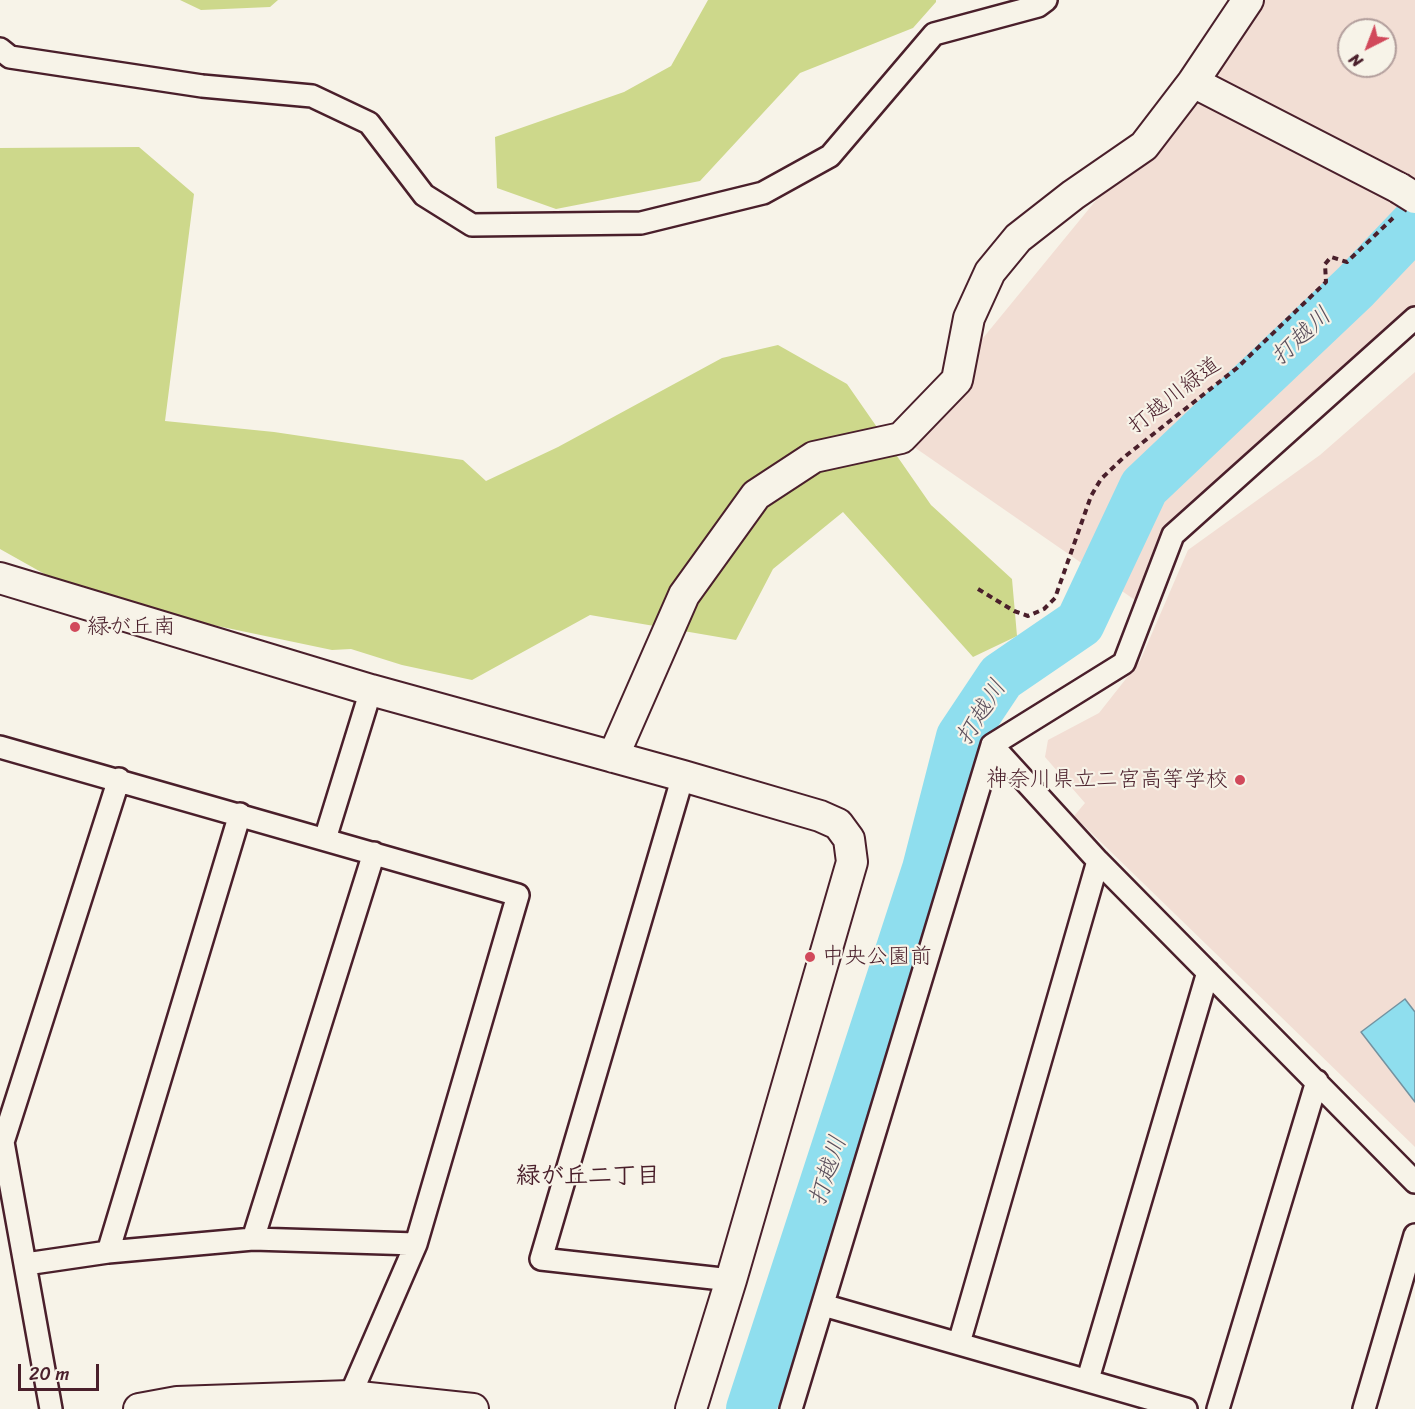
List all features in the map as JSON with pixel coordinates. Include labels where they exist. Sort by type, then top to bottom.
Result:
[{"type":"street","points":[[0,49],[10,57],[202,86],[312,96],[369,123],[424,195],[472,225],[641,223],[763,193],[830,156],[934,34],[1038,6],[1046,0]]},
{"type":"street","points":[[613,757],[684,595],[756,495],[814,457],[901,438],[957,380],[969,318],[990,272],[1018,238],[1144,146],[1193,82],[1248,0]]},
{"type":"street","points":[[1193,82],[1404,200]]},
{"type":"street","points":[[791,1409],[992,745],[1124,663],[1173,535],[1415,318]]},
{"type":"street","points":[[0,578],[371,690],[683,776],[820,816],[838,824],[849,839],[852,862],[731,1280],[691,1409]]},
{"type":"street","points":[[325,839],[371,690]]},
{"type":"street","points":[[992,745],[1098,861],[1415,1182]]},
{"type":"street","points":[[0,747],[119,779],[518,895],[416,1244],[350,1396]]},
{"type":"street","points":[[683,776],[541,1259],[731,1280]]},
{"type":"street","points":[[51,1409],[3,1142],[119,779]]},
{"type":"street","points":[[108,1251],[240,814]]},
{"type":"street","points":[[253,1239],[374,853]]},
{"type":"street","points":[[959,1343],[1098,861]]},
{"type":"street","points":[[1088,1379],[1208,972]]},
{"type":"street","points":[[1218,1409],[1317,1081]]},
{"type":"street","points":[[1364,1409],[1415,1234]]},
{"type":"street","points":[[26,1264],[108,1251],[253,1239],[416,1244]]},
{"type":"street","points":[[823,1305],[1088,1379],[1186,1409]]},
{"type":"street","points":[[139,1409],[177,1402],[350,1396],[473,1409]]},
{"type":"path","name":"打越川緑道","points":[[978,589],[991,599],[1021,614],[1028,616],[1044,609],[1055,598],[1091,496],[1101,480],[1123,458],[1237,368],[1326,282],[1325,264],[1331,258],[1347,262],[1404,200]]},
{"type":"shaded area","points":[[1248,0],[1415,0],[1415,318],[1182,527],[1145,607],[901,438],[1193,82]]},
{"type":"shaded area","name":"神奈川県立二宮高等学校","points":[[1415,372],[1415,1147],[1074,816],[1085,803],[1045,757],[1048,740],[1099,713],[1140,661],[1188,550],[1320,455]]},
{"type":"green space","points":[[180,0],[278,0],[270,7],[201,10]]},
{"type":"green space","points":[[708,0],[936,0],[936,2],[913,28],[800,73],[700,181],[556,209],[497,188],[495,137],[624,92],[671,66]]},
{"type":"green space","points":[[139,147],[194,194],[165,421],[274,432],[463,460],[486,481],[558,447],[722,358],[778,345],[847,384],[931,505],[1012,579],[1017,636],[973,657],[843,512],[773,569],[736,640],[590,615],[472,680],[402,665],[351,649],[332,650],[146,611],[73,590],[0,549],[0,148]]},
{"type":"water","points":[[1405,999],[1415,1012],[1415,1102],[1361,1032]]},
{"type":"waterway","name":"打越川","points":[[751,1409],[927,869],[961,737],[1001,677],[1080,623],[1144,487],[1355,287],[1415,224]]},
{"type":"place","name":"緑が丘南","points":[[75,627]]},
{"type":"place","name":"神奈川県立二宮高等学校","points":[[1240,780]]},
{"type":"place","name":"中央公園前","points":[[810,957]]},
{"type":"district","name":"緑が丘二丁目","points":[[588,1177]]}]
